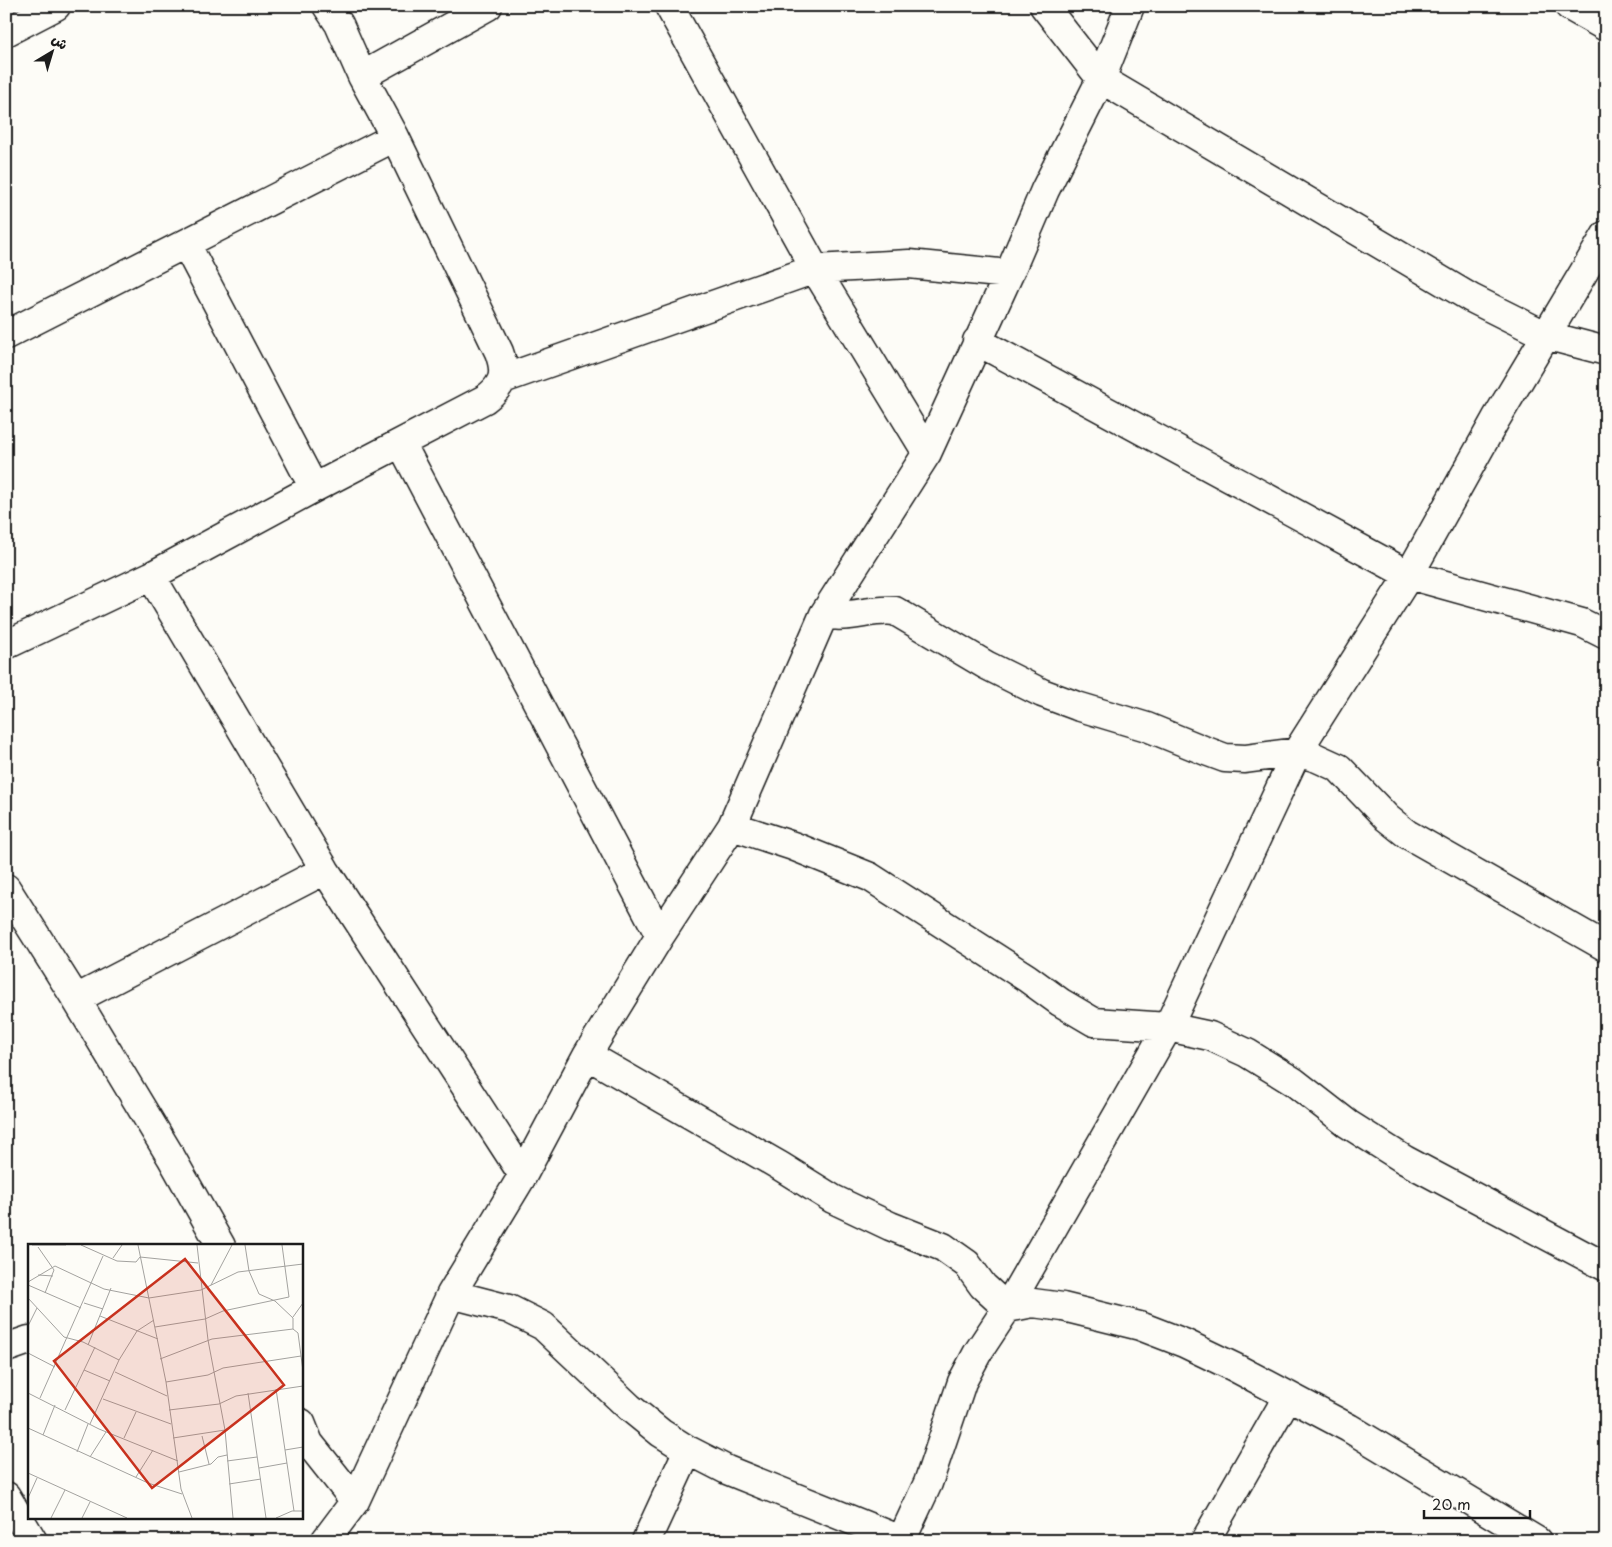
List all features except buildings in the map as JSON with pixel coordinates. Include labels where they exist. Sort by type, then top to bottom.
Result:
[{"type":"street","points":[[6,32],[56,6]]},
{"type":"street","points":[[6,645],[151,576],[314,488],[402,444],[485,399],[496,391],[503,379],[504,366],[499,352],[395,137],[362,76],[339,24],[327,6]]},
{"type":"street","points":[[362,76],[488,6]]},
{"type":"street","points":[[669,6],[815,269],[927,453]]},
{"type":"street","points":[[1044,6],[1101,79],[1471,298],[1545,335],[1606,351]]},
{"type":"street","points":[[325,1541],[355,1501],[452,1294],[523,1175],[587,1055],[660,936],[732,826],[824,614],[927,453],[1009,274],[1045,190],[1101,79],[1130,6]]},
{"type":"street","points":[[1569,6],[1606,27]]},
{"type":"street","points":[[6,335],[395,137]]},
{"type":"street","points":[[452,1294],[509,1309],[543,1326],[629,1407],[661,1433],[688,1450],[727,1470],[901,1540],[928,1483],[962,1382],[978,1352],[1007,1308],[1168,1027],[1297,752],[1409,575],[1496,419],[1606,235]]},
{"type":"street","points":[[186,244],[314,488]]},
{"type":"street","points":[[503,379],[815,269],[909,264],[1009,274]]},
{"type":"street","points":[[977,341],[1409,575],[1582,623],[1606,635]]},
{"type":"street","points":[[402,444],[660,936]]},
{"type":"street","points":[[151,576],[325,870],[523,1175]]},
{"type":"street","points":[[824,614],[839,616],[872,610],[895,611],[986,665],[1042,693],[1147,728],[1225,758],[1245,759],[1297,752],[1317,758],[1339,768],[1386,818],[1407,834],[1606,947]]},
{"type":"street","points":[[732,826],[794,846],[870,877],[1027,978],[1060,1002],[1094,1022],[1168,1027],[1210,1036],[1247,1053],[1294,1082],[1348,1124],[1405,1160],[1606,1267]]},
{"type":"street","points":[[76,999],[325,870]]},
{"type":"street","points":[[6,888],[76,999],[171,1157],[220,1244]]},
{"type":"street","points":[[587,1055],[780,1166],[833,1199],[890,1226],[943,1247],[967,1264],[982,1286],[1007,1308]]},
{"type":"street","points":[[1007,1308],[1033,1303],[1063,1307],[1140,1326],[1184,1343],[1358,1433],[1529,1539]]},
{"type":"street","points":[[6,1348],[28,1340]]},
{"type":"street","points":[[1205,1541],[1288,1396]]},
{"type":"street","points":[[302,1426],[309,1443],[355,1501]]},
{"type":"street","points":[[646,1541],[688,1450]]},
{"type":"street","points":[[6,1496],[32,1541]]}]
